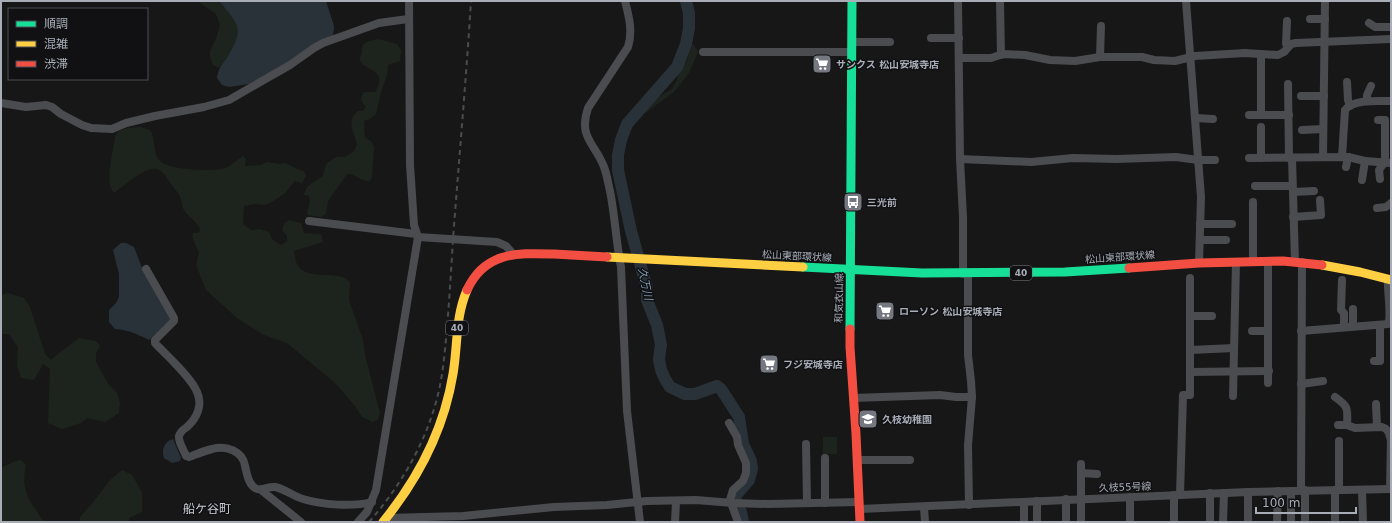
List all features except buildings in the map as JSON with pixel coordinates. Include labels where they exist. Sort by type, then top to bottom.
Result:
[{"type":"main road","name":"和気衣山線","points":[[852,1],[850,347],[858,460],[860,522]]},
{"type":"main road","name":"松山東部環状線","points":[[384,520],[418,473],[437,432],[453,376],[458,318],[469,285],[481,268],[490,262],[512,254],[525,253],[851,270],[966,274],[1065,272],[1199,263],[1268,261],[1298,262],[1360,272],[1389,280]]},
{"type":"street","points":[[358,522],[367,512],[376,490],[418,235],[414,225],[410,165],[409,1]]},
{"type":"street","points":[[625,1],[631,27],[628,47],[588,108],[585,127],[588,138],[601,160],[606,174],[622,258],[621,267],[627,411],[639,502],[640,522]]},
{"type":"street","points":[[958,1],[960,159],[966,274],[968,355],[972,397],[968,445],[969,505]]},
{"type":"street","points":[[1000,1],[1001,55]]},
{"type":"street","points":[[1186,1],[1201,197],[1199,263]]},
{"type":"street","points":[[1323,157],[1325,1]]},
{"type":"street","points":[[1,103],[26,107],[52,107],[61,114],[82,125],[91,128],[112,129],[126,123],[204,107],[228,100],[290,65],[323,43],[379,23],[408,19]]},
{"type":"street","points":[[1310,19],[1325,19]]},
{"type":"street","points":[[1287,21],[1286,44],[1288,46]]},
{"type":"street","points":[[1369,23],[1376,27],[1391,27]]},
{"type":"street","points":[[1100,57],[1101,26]]},
{"type":"street","points":[[931,38],[959,38]]},
{"type":"street","points":[[959,58],[991,58],[1003,54],[1025,54],[1050,60],[1075,61],[1100,57],[1142,57],[1154,60],[1175,61],[1190,57],[1245,53],[1282,54],[1288,46],[1293,43],[1391,39]]},
{"type":"street","points":[[852,42],[890,42]]},
{"type":"street","points":[[703,52],[852,52]]},
{"type":"street","points":[[1261,54],[1261,115]]},
{"type":"street","points":[[1347,82],[1348,100],[1350,106]]},
{"type":"street","points":[[1288,84],[1293,217],[1298,262],[1301,331],[1303,490],[1305,522]]},
{"type":"street","points":[[1367,101],[1367,94],[1371,86]]},
{"type":"street","points":[[1301,96],[1324,96]]},
{"type":"street","points":[[1346,167],[1345,110],[1350,106],[1367,101],[1391,101]]},
{"type":"street","points":[[1249,115],[1289,115]]},
{"type":"street","points":[[1195,118],[1214,118]]},
{"type":"street","points":[[1378,120],[1385,120],[1386,163],[1379,170],[1380,179]]},
{"type":"street","points":[[1261,127],[1261,158]]},
{"type":"street","points":[[1302,130],[1324,130]]},
{"type":"street","points":[[960,159],[1030,162],[1073,158],[1116,159],[1176,157],[1198,160],[1215,160]]},
{"type":"street","points":[[1249,158],[1345,157],[1386,163]]},
{"type":"street","points":[[1362,180],[1365,161]]},
{"type":"street","points":[[1255,186],[1314,191]]},
{"type":"street","points":[[1293,217],[1321,215],[1320,200]]},
{"type":"street","points":[[1253,202],[1253,262]]},
{"type":"street","points":[[1377,208],[1391,203]]},
{"type":"street","points":[[309,221],[418,235],[497,242],[506,246],[512,254]]},
{"type":"street","points":[[1200,224],[1232,224]]},
{"type":"street","points":[[1200,240],[1226,240]]},
{"type":"street","points":[[1268,261],[1268,383]]},
{"type":"street","points":[[1233,396],[1236,262]]},
{"type":"street","points":[[146,269],[174,318],[174,321],[157,336],[155,343],[193,384],[200,398],[198,414],[179,435],[179,440],[186,456],[189,457],[214,448],[231,450],[238,453],[244,461],[250,484],[261,490],[301,522]]},
{"type":"street","points":[[1174,522],[1183,395],[1190,395],[1190,278]]},
{"type":"street","points":[[1342,280],[1340,310],[1344,313],[1344,327]]},
{"type":"street","points":[[1301,331],[1388,324],[1390,320],[1391,298],[1387,288],[1389,280]]},
{"type":"street","points":[[1353,309],[1353,326]]},
{"type":"street","points":[[1190,316],[1212,316]]},
{"type":"street","points":[[1374,360],[1380,360],[1380,325]]},
{"type":"street","points":[[1252,331],[1268,331]]},
{"type":"street","points":[[1190,350],[1234,348]]},
{"type":"street","points":[[1190,372],[1268,371]]},
{"type":"street","points":[[1301,384],[1324,381]]},
{"type":"street","points":[[853,398],[940,395],[972,397]]},
{"type":"street","points":[[1335,397],[1345,404],[1347,408],[1348,425]]},
{"type":"street","points":[[1376,404],[1377,427]]},
{"type":"street","points":[[729,423],[737,437],[738,445],[746,463],[746,473],[743,481],[734,490],[730,500],[735,503],[738,522]]},
{"type":"street","points":[[1338,425],[1348,425],[1355,428],[1386,428],[1389,432],[1391,440],[1390,489]]},
{"type":"street","points":[[1335,522],[1339,441]]},
{"type":"street","points":[[806,444],[803,467],[807,503]]},
{"type":"street","points":[[824,458],[825,503]]},
{"type":"street","points":[[858,460],[910,460]]},
{"type":"street","points":[[1081,464],[1081,522]]},
{"type":"street","points":[[1081,473],[1097,474]]},
{"type":"street","points":[[261,490],[273,487],[302,499],[314,502],[361,505],[372,502]]},
{"type":"street","name":"久枝55号線","points":[[384,520],[463,516],[554,507],[647,501],[696,500],[735,503],[825,503],[859,506],[924,507],[1210,493],[1390,489]]},
{"type":"street","points":[[1362,490],[1363,522]]},
{"type":"street","points":[[1277,522],[1278,491]]},
{"type":"street","points":[[1291,491],[1291,522]]},
{"type":"street","points":[[1248,492],[1248,522]]},
{"type":"street","points":[[1210,493],[1210,522]]},
{"type":"street","points":[[1223,522],[1224,493]]},
{"type":"street","points":[[1130,497],[1130,522]]},
{"type":"street","points":[[1066,499],[1066,522]]},
{"type":"street","points":[[675,522],[676,501]]},
{"type":"street","points":[[1037,501],[1037,522]]},
{"type":"street","points":[[1024,502],[1024,522]]},
{"type":"street","points":[[924,507],[925,522]]},
{"type":"shaded area","points":[[197,1],[219,1],[237,25],[238,34],[235,45],[219,68],[213,65],[210,57],[210,51],[216,39],[220,25],[216,14]]},
{"type":"shaded area","points":[[219,1],[326,1],[334,26],[333,37],[309,47],[285,65],[249,84],[229,87],[222,85],[217,78],[218,72],[236,41],[238,28],[232,16]]},
{"type":"shaded area","points":[[378,39],[397,44],[401,50],[400,61],[388,65],[387,75],[376,114],[370,119],[364,121],[365,138],[371,141],[374,147],[372,177],[370,181],[367,181],[347,174],[328,201],[326,214],[321,217],[308,215],[307,213],[310,201],[309,196],[304,195],[306,189],[323,176],[326,164],[336,157],[345,157],[353,152],[357,145],[351,123],[352,119],[358,111],[363,111],[366,107],[361,98],[364,92],[375,92],[379,81],[379,77],[375,72],[362,64],[360,57],[363,45],[365,43]]},
{"type":"shaded area","points":[[693,43],[698,52],[689,73],[674,92],[644,114],[652,102],[672,89],[677,80],[679,70],[686,62]]},
{"type":"shaded area","points":[[141,127],[150,130],[152,133],[156,153],[160,161],[172,166],[202,170],[220,169],[228,167],[243,156],[246,159],[245,166],[261,165],[267,162],[280,164],[286,163],[304,171],[306,176],[302,183],[295,181],[284,194],[270,203],[265,205],[255,204],[244,206],[243,224],[251,230],[260,229],[269,232],[272,239],[281,245],[287,241],[287,236],[282,230],[284,224],[289,220],[301,223],[304,233],[321,234],[323,242],[294,251],[296,261],[302,270],[308,273],[338,276],[345,278],[350,282],[349,300],[363,340],[365,355],[380,413],[378,419],[373,422],[362,417],[355,406],[335,383],[287,343],[264,335],[237,318],[206,290],[196,265],[199,253],[192,237],[193,233],[198,233],[200,230],[199,227],[187,214],[179,194],[162,172],[156,169],[146,171],[113,192],[110,187],[109,173],[115,136],[123,129]]},
{"type":"shaded area","points":[[121,243],[126,243],[134,247],[144,273],[172,316],[170,320],[149,340],[124,330],[115,329],[109,322],[109,310],[116,303],[119,297],[119,274],[113,250]]},
{"type":"shaded area","points":[[8,293],[24,298],[30,307],[45,354],[51,360],[79,338],[96,341],[100,346],[96,353],[96,362],[109,385],[117,393],[120,403],[119,413],[105,422],[87,418],[81,423],[62,429],[48,423],[50,369],[43,364],[34,380],[21,378],[17,366],[18,347],[9,334],[1,334],[1,295]]},
{"type":"shaded area","points":[[823,437],[837,437],[837,454],[823,454]]},
{"type":"shaded area","points":[[173,439],[181,458],[180,461],[172,463],[164,458],[163,452],[165,444]]},
{"type":"shaded area","points":[[21,460],[26,465],[24,478],[27,494],[39,515],[46,522],[1,522],[1,468]]},
{"type":"shaded area","points":[[122,470],[132,475],[142,492],[142,512],[129,518],[129,522],[79,522],[80,517],[110,480]]},
{"type":"waterway","name":"久万川","points":[[686,1],[689,13],[689,28],[686,44],[677,67],[627,124],[621,140],[618,155],[618,170],[631,231],[647,288],[647,300],[657,325],[661,345],[659,360],[665,379],[670,387],[685,394],[695,394],[717,386],[721,389],[739,417],[743,444],[751,461],[752,469],[749,480],[736,495],[735,499],[741,512],[743,522]]},
{"type":"railway","points":[[369,522],[380,509],[409,466],[425,435],[440,386],[444,363],[447,327],[471,1]]},
{"type":"traffic: fast","points":[[850,329],[852,1]]},
{"type":"traffic: fast","points":[[803,267],[922,273],[1065,272],[1129,268]]},
{"type":"traffic: slow","points":[[607,257],[803,267]]},
{"type":"traffic: slow","points":[[1322,265],[1360,272],[1391,280]]},
{"type":"traffic: slow","points":[[383,522],[396,506],[418,471],[436,434],[449,394],[455,363],[460,311],[467,290]]},
{"type":"traffic: jam","points":[[467,290],[474,277],[483,268],[493,261],[504,257],[528,254],[607,257]]},
{"type":"traffic: jam","points":[[1129,268],[1199,263],[1283,261],[1322,265]]},
{"type":"traffic: jam","points":[[850,329],[860,522]]},
{"type":"place","name":"サンクス 松山安城寺店","points":[[822,64]]},
{"type":"place","name":"三光前","points":[[853,202]]},
{"type":"place","name":"ローソン 松山安城寺店","points":[[885,311]]},
{"type":"place","name":"フジ安城寺店","points":[[769,364]]},
{"type":"place","name":"久枝幼稚園","points":[[868,419]]},
{"type":"district","name":"船ケ谷町","points":[[207,509]]}]
